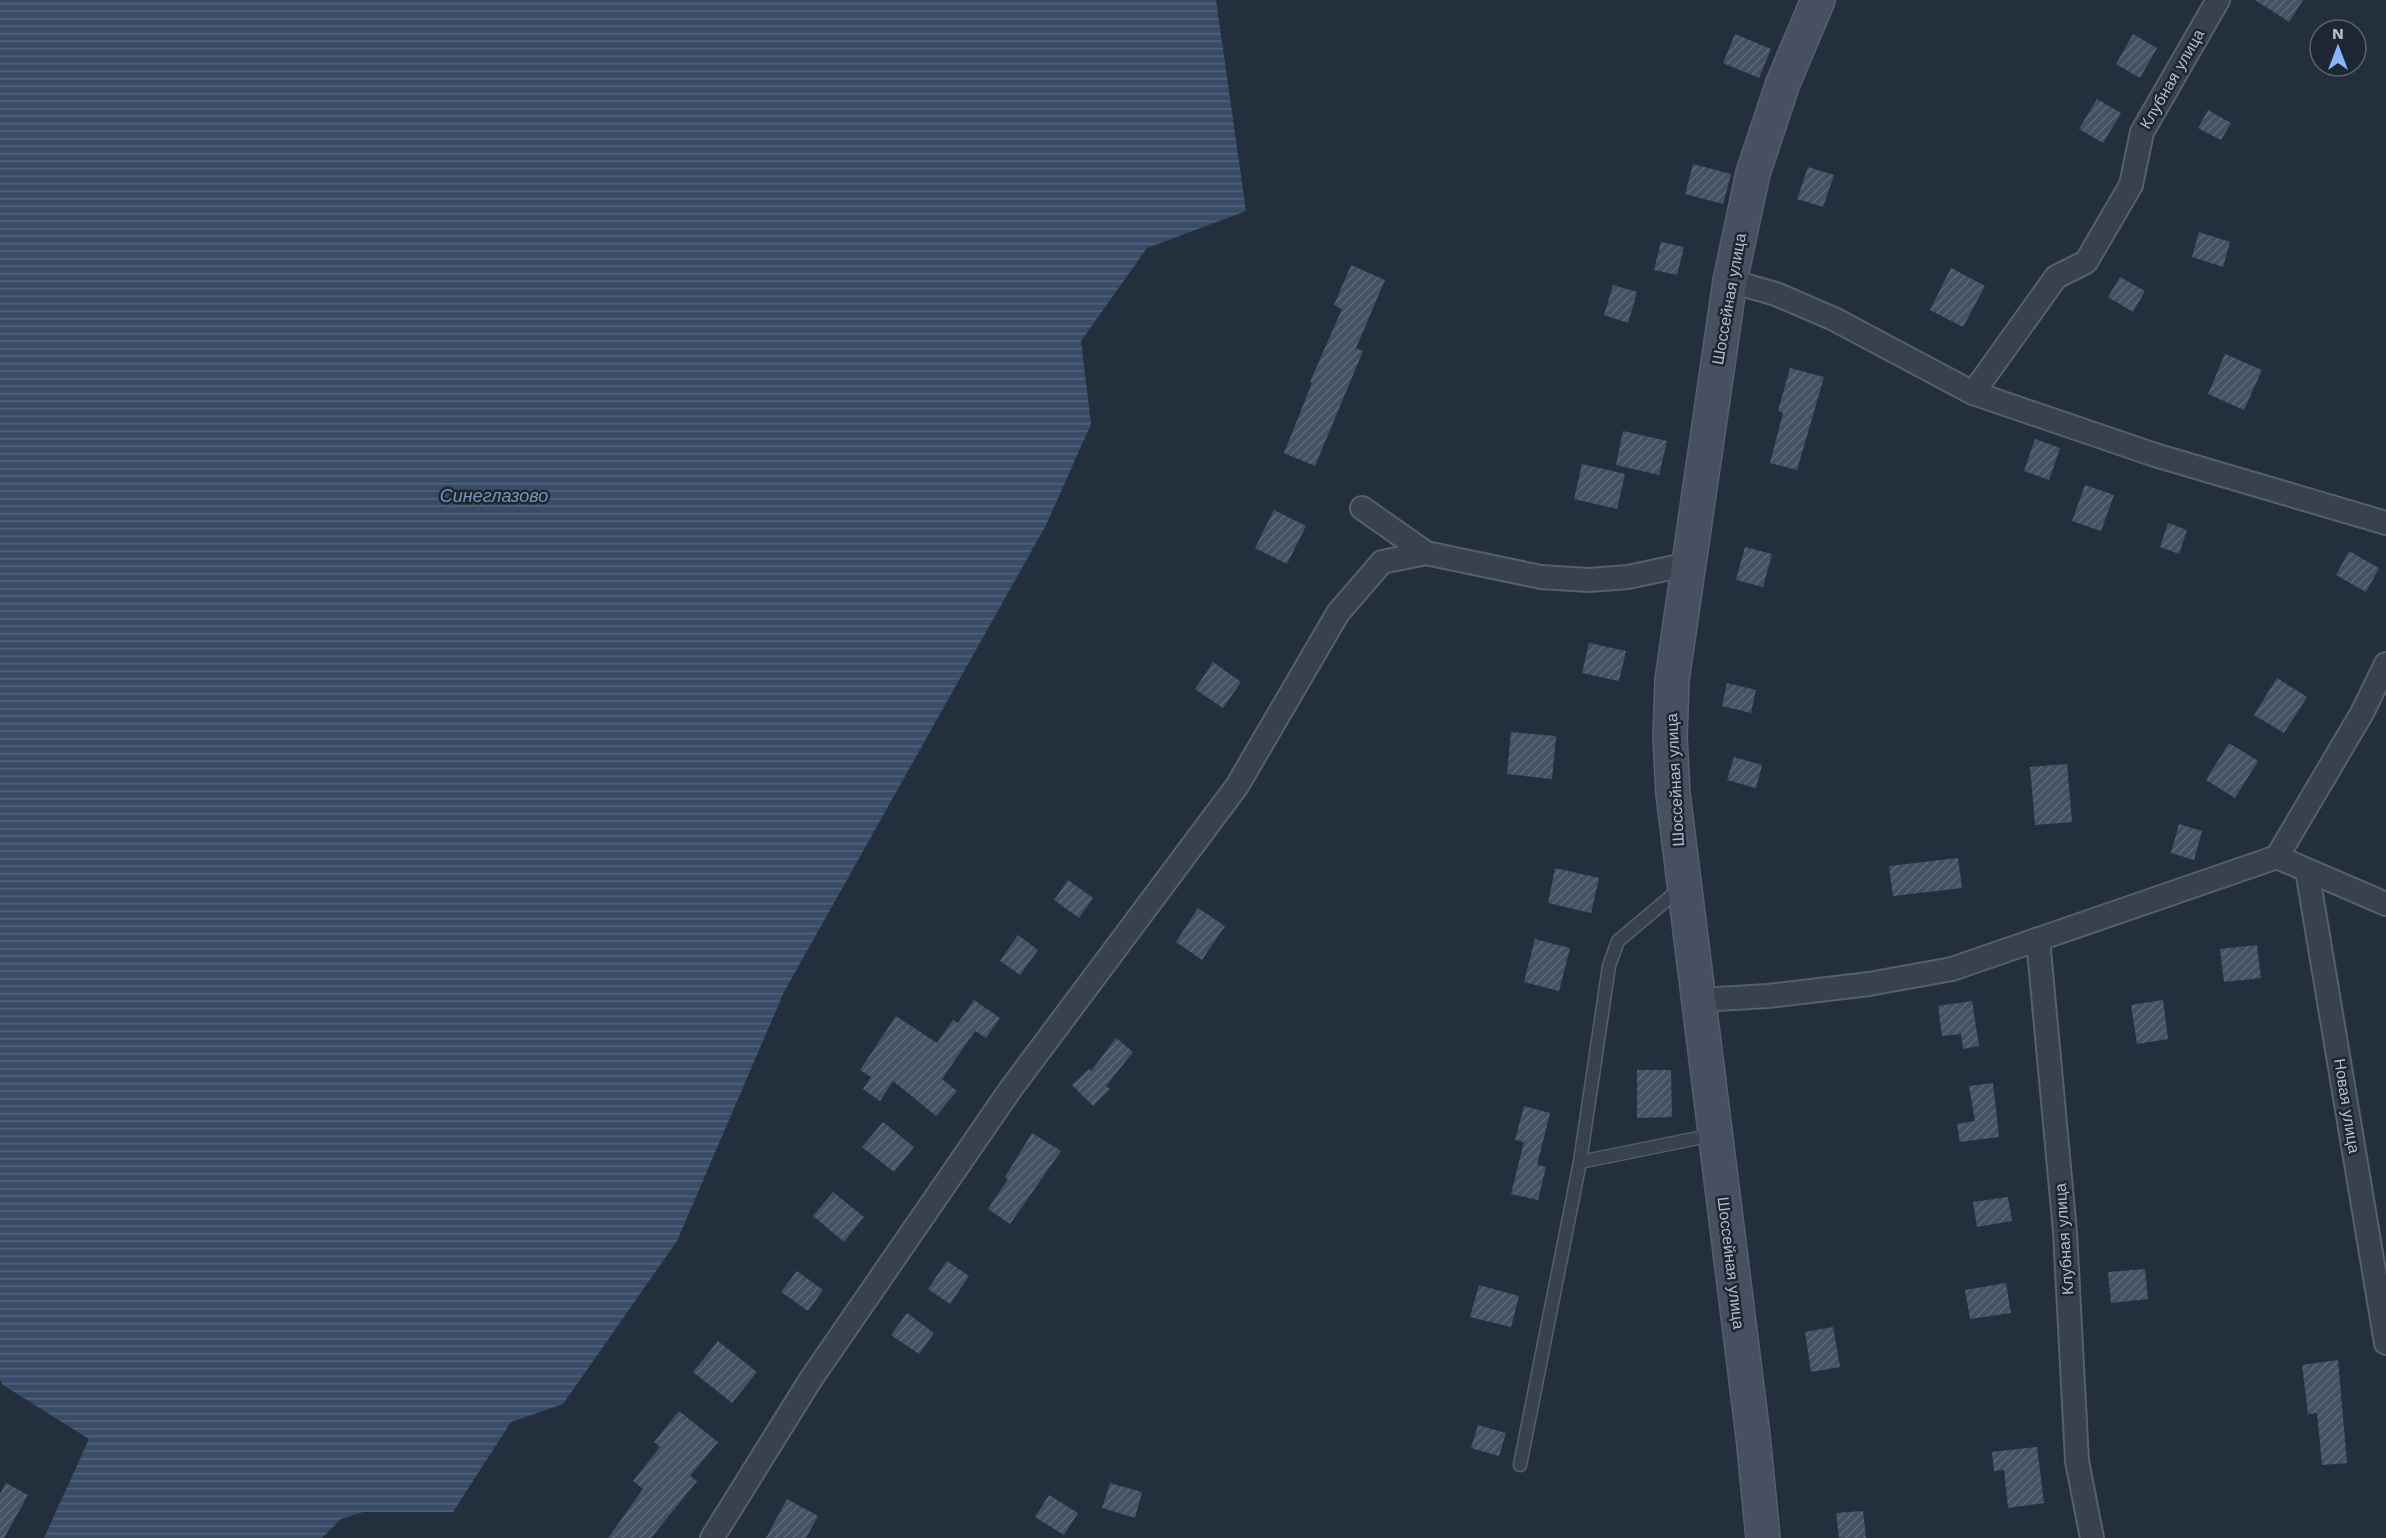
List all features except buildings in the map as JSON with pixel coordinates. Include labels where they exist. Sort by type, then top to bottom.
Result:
[{"type":"street","name":"Шоссейная улица","points":[[1763,1538],[1753,1436],[1714,1135],[1700,1000],[1683,886],[1670,736],[1672,680],[1730,281],[1753,173],[1783,84],[1818,0]]},
{"type":"street","name":"Клубная улица","points":[[1973,393],[2056,278],[2086,262],[2131,185],[2142,132],[2218,0]]},
{"type":"street","points":[[1730,281],[1776,294],[1834,320],[1973,393],[2156,455],[2386,523]]},
{"type":"street","points":[[1362,508],[1426,553],[1541,577],[1589,580],[1628,577],[1689,564]]},
{"type":"street","points":[[712,1538],[811,1379],[1004,1100],[1237,786],[1338,613],[1382,562],[1426,553]]},
{"type":"street","points":[[1700,1000],[1768,996],[1869,984],[1952,969],[2277,857],[2362,713],[2386,664]]},
{"type":"street","points":[[2277,857],[2386,904]]},
{"type":"street","name":"Новая улица","points":[[2307,870],[2386,1343]]},
{"type":"street","name":"Клубная улица","points":[[2038,939],[2065,1233],[2077,1461],[2092,1538]]},
{"type":"lane","points":[[1520,1466],[1580,1162],[1610,966],[1618,941],[1683,886]]},
{"type":"lane","points":[[1580,1162],[1714,1135]]},
{"type":"water","name":"Синеглазово","points":[[0,0],[1216,0],[1246,211],[1147,248],[1081,341],[1091,424],[1046,525],[784,992],[677,1241],[563,1404],[511,1422],[453,1512],[363,1512],[341,1519],[322,1538],[44,1538],[89,1439],[3,1385],[0,1380]]}]
